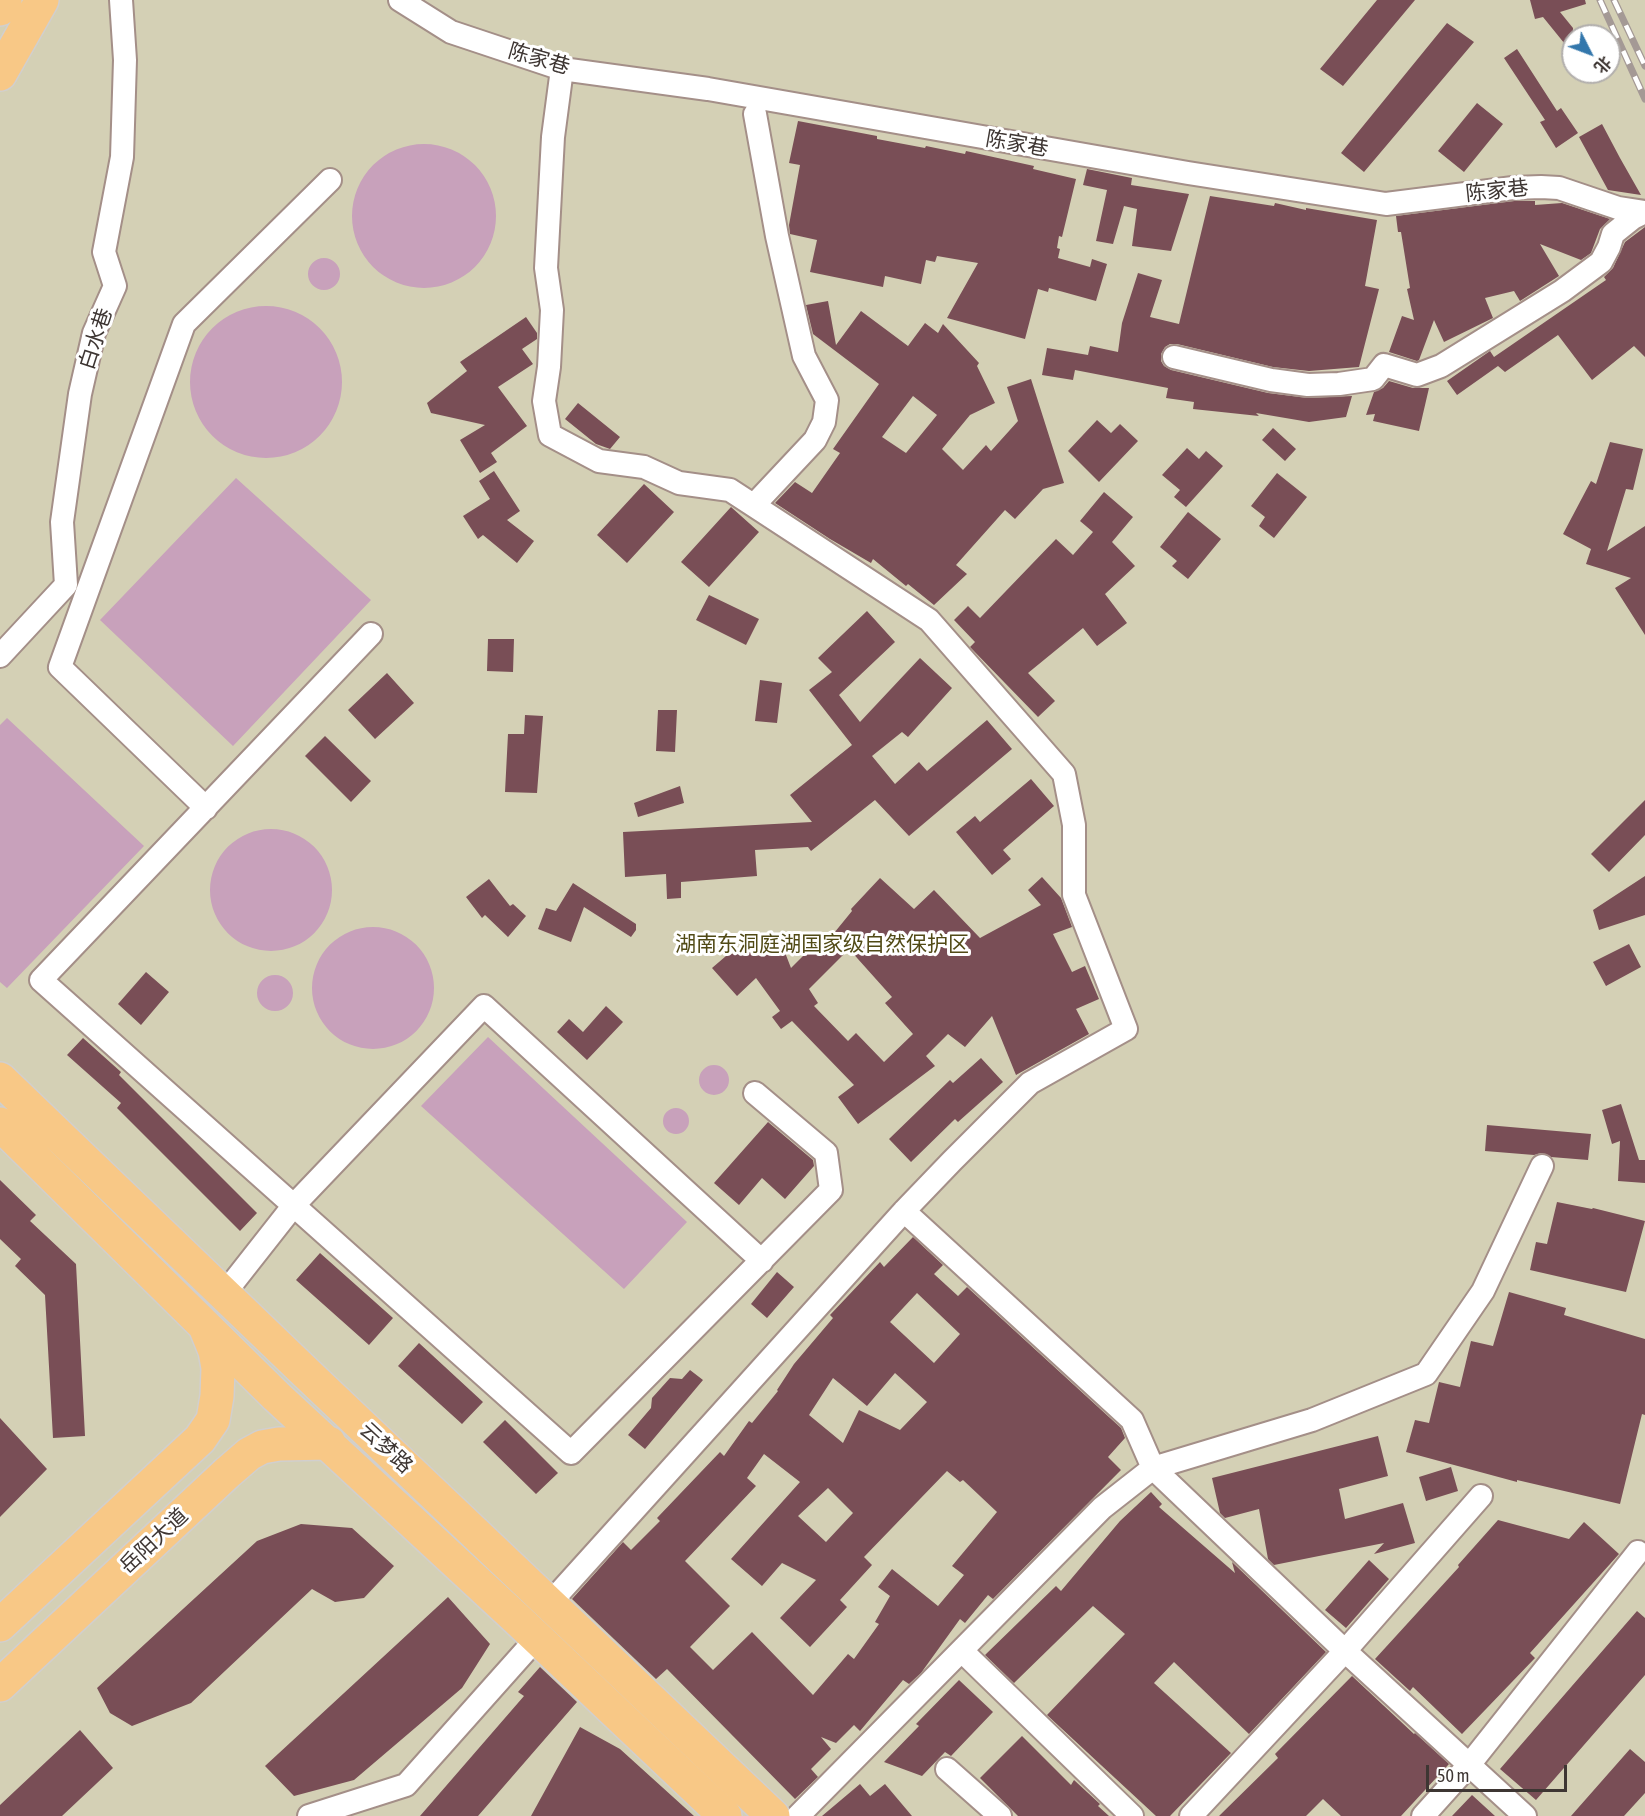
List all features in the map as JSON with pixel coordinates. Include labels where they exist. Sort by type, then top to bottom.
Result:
[{"type":"main road","points":[[0,9],[5,0]]},
{"type":"main road","points":[[0,74],[42,0]]},
{"type":"main road","name":"云梦路","points":[[0,1079],[773,1816]]},
{"type":"main road","points":[[0,1124],[205,1327],[725,1816]]},
{"type":"main road","name":"岳阳大道","points":[[0,1625],[200,1439],[213,1420],[217,1396],[218,1368],[215,1351],[205,1327]]},
{"type":"main road","name":"岳阳大道","points":[[0,1685],[249,1454],[262,1447],[279,1444],[329,1443]]},
{"type":"street","name":"白水巷","points":[[0,656],[66,585],[62,522],[80,394],[94,333],[115,286],[104,252],[122,157],[125,60],[121,0]]},
{"type":"street","name":"陈家巷","points":[[400,0],[451,32],[562,69],[708,89],[1176,171],[1386,204],[1541,186],[1559,188],[1618,208],[1645,212]]},
{"type":"street","points":[[549,1603],[904,1211],[1030,1083],[1126,1029],[1074,895],[1074,825],[1064,774],[929,620],[730,490],[679,483],[644,467],[599,461],[550,435],[544,401],[549,367],[552,309],[546,268],[553,137],[562,69]]},
{"type":"street","points":[[754,505],[815,440],[824,422],[827,400],[804,356],[777,236],[755,114]]},
{"type":"street","points":[[206,808],[60,667],[184,324],[330,180]]},
{"type":"street","points":[[1174,357],[1271,380],[1308,386],[1373,379],[1384,364],[1417,375],[1441,366],[1562,291],[1601,262],[1613,234],[1645,212]]},
{"type":"street","points":[[371,634],[41,980],[571,1453],[831,1190],[826,1153],[754,1093]]},
{"type":"street","points":[[224,1294],[294,1205],[484,1006],[762,1261]]},
{"type":"street","points":[[798,1816],[1102,1508],[1153,1468],[1312,1420],[1426,1374],[1482,1291],[1542,1166]]},
{"type":"street","points":[[904,1211],[1132,1420],[1153,1468],[1345,1651],[1525,1816]]},
{"type":"street","points":[[1191,1816],[1345,1651],[1481,1496]]},
{"type":"street","points":[[1423,1816],[1469,1765],[1638,1552]]},
{"type":"street","points":[[309,1816],[406,1785],[537,1638]]},
{"type":"street","points":[[963,1651],[1132,1816]]},
{"type":"street","points":[[947,1769],[1000,1816]]},
{"type":"green space","name":"湖南东洞庭湖国家级自然保护区","points":[[0,0],[1645,0],[1645,1816],[0,1816]]},
{"type":"shaded area","points":[[424,144],[451,150],[464,156],[475,165],[484,176],[490,189],[496,216],[490,243],[484,256],[475,267],[464,276],[451,282],[424,288],[397,282],[384,276],[373,267],[364,256],[358,243],[352,216],[358,189],[364,176],[373,165],[384,156],[397,150]]},
{"type":"shaded area","points":[[324,258],[336,262],[340,274],[336,286],[324,290],[312,286],[308,274],[312,262]]},
{"type":"shaded area","points":[[266,306],[295,311],[320,328],[337,353],[342,382],[337,411],[320,436],[295,453],[266,458],[237,453],[212,436],[195,411],[190,382],[195,353],[212,328],[237,311]]},
{"type":"shaded area","points":[[236,478],[371,600],[233,746],[100,620]]},
{"type":"shaded area","points":[[7,718],[144,846],[7,988],[0,982],[0,725]]},
{"type":"shaded area","points":[[271,829],[294,833],[314,847],[328,867],[332,890],[328,913],[314,933],[294,947],[271,951],[248,947],[228,933],[214,913],[210,890],[214,867],[228,847],[248,833]]},
{"type":"shaded area","points":[[373,927],[396,932],[416,945],[429,965],[434,988],[429,1011],[416,1031],[396,1044],[373,1049],[350,1044],[330,1031],[317,1011],[312,988],[317,965],[330,945],[350,932]]},
{"type":"shaded area","points":[[275,975],[288,980],[293,993],[288,1006],[275,1011],[262,1006],[257,993],[262,980]]},
{"type":"shaded area","points":[[488,1037],[687,1222],[624,1289],[421,1106]]},
{"type":"shaded area","points":[[714,1065],[724,1070],[729,1080],[724,1090],[714,1095],[704,1090],[699,1080],[704,1070]]},
{"type":"shaded area","points":[[676,1108],[685,1112],[689,1121],[685,1130],[676,1134],[667,1130],[663,1121],[667,1112]]},
{"type":"building","points":[[1377,0],[1415,0],[1343,86],[1320,69]]},
{"type":"building","points":[[1530,0],[1585,0],[1586,4],[1560,12],[1570,24],[1561,24],[1561,39],[1543,17],[1535,19]]},
{"type":"building","points":[[1447,23],[1474,42],[1364,172],[1341,153]]},
{"type":"building","points":[[1517,49],[1557,111],[1561,108],[1578,133],[1556,148],[1540,122],[1545,120],[1504,58]]},
{"type":"building","points":[[1477,103],[1503,124],[1464,172],[1438,151]]},
{"type":"building","points":[[798,121],[925,148],[926,146],[965,154],[966,151],[1034,166],[1033,169],[1076,179],[1062,237],[1059,236],[1058,258],[1090,267],[1092,259],[1107,264],[1096,301],[1049,288],[1048,292],[1038,289],[1025,339],[947,318],[978,263],[937,256],[935,262],[926,260],[921,284],[885,276],[883,287],[810,272],[817,240],[790,234],[789,225],[800,165],[789,163]]},
{"type":"building","points":[[1602,124],[1641,195],[1608,190],[1579,137]]},
{"type":"building","points":[[1087,169],[1132,178],[1131,185],[1189,194],[1171,251],[1132,246],[1137,209],[1124,206],[1113,244],[1096,241],[1107,190],[1083,185]]},
{"type":"building","points":[[1210,196],[1274,206],[1275,203],[1306,210],[1306,208],[1377,220],[1365,286],[1379,289],[1359,367],[1309,371],[1273,367],[1177,344],[1165,347],[1161,354],[1164,366],[1171,370],[1268,393],[1308,398],[1352,396],[1346,417],[1309,422],[1256,413],[1259,416],[1193,409],[1194,402],[1166,398],[1168,388],[1075,370],[1073,380],[1042,375],[1047,348],[1088,355],[1090,346],[1118,352],[1122,323],[1138,273],[1162,280],[1150,317],[1179,324]]},
{"type":"building","points":[[1514,201],[1535,201],[1535,205],[1562,203],[1610,219],[1600,229],[1591,253],[1581,260],[1540,244],[1559,276],[1520,301],[1514,291],[1485,298],[1493,318],[1444,342],[1434,320],[1417,361],[1389,352],[1402,316],[1414,320],[1407,289],[1410,288],[1401,232],[1398,232],[1396,216]]},
{"type":"building","points":[[1645,227],[1645,357],[1634,346],[1592,380],[1558,335],[1505,372],[1498,366],[1457,395],[1447,381],[1490,351],[1494,357],[1606,280],[1604,277],[1613,268],[1625,242]]},
{"type":"building","points":[[828,301],[836,345],[861,311],[908,346],[925,323],[938,333],[943,324],[979,363],[977,366],[995,403],[970,415],[942,449],[963,470],[986,445],[991,451],[1018,421],[1007,387],[1031,379],[1064,483],[1043,489],[1015,519],[1005,510],[956,565],[967,574],[934,605],[873,559],[871,563],[775,503],[795,482],[812,493],[840,453],[833,449],[879,384],[813,334],[806,305]],"holes":[[[913,396],[937,415],[906,453],[882,437]]]},
{"type":"building","points":[[526,317],[537,333],[537,339],[522,349],[533,364],[498,387],[527,426],[491,453],[497,462],[480,473],[460,440],[485,425],[431,413],[427,403],[467,371],[460,362]]},
{"type":"building","points":[[1389,381],[1413,388],[1429,388],[1419,431],[1373,421],[1375,414],[1366,415],[1374,392],[1383,388]]},
{"type":"building","points":[[578,403],[620,437],[610,449],[596,444],[565,419]]},
{"type":"building","points":[[1097,420],[1111,433],[1120,424],[1138,441],[1099,482],[1068,451]]},
{"type":"building","points":[[1273,428],[1296,449],[1285,461],[1262,440]]},
{"type":"building","points":[[1610,442],[1643,449],[1633,490],[1626,489],[1607,551],[1645,526],[1645,635],[1615,588],[1631,578],[1586,564],[1591,549],[1563,534],[1591,481],[1596,484]]},
{"type":"building","points":[[1187,448],[1199,459],[1206,451],[1223,466],[1186,507],[1174,497],[1180,490],[1162,475]]},
{"type":"building","points":[[494,471],[520,511],[507,520],[534,541],[517,563],[483,535],[478,539],[463,516],[490,499],[479,481]]},
{"type":"building","points":[[1277,473],[1307,497],[1274,538],[1259,526],[1265,517],[1251,506]]},
{"type":"building","points":[[644,484],[674,512],[627,563],[597,535]]},
{"type":"building","points":[[1104,492],[1133,517],[1112,542],[1135,566],[1105,594],[1127,623],[1097,646],[1083,628],[1028,673],[1055,701],[1038,717],[970,647],[975,642],[954,620],[968,606],[980,618],[1056,539],[1073,555],[1093,532],[1080,521]]},
{"type":"building","points":[[731,507],[759,532],[709,587],[681,562]]},
{"type":"building","points":[[1188,512],[1221,539],[1188,579],[1172,566],[1177,561],[1160,547]]},
{"type":"building","points":[[709,595],[759,619],[746,645],[696,620]]},
{"type":"building","points":[[867,611],[895,642],[839,695],[860,722],[920,658],[952,688],[908,737],[902,732],[872,756],[895,784],[919,762],[927,771],[987,720],[1012,749],[909,836],[875,800],[811,851],[808,847],[755,850],[757,876],[681,882],[681,898],[667,899],[666,874],[625,877],[623,832],[812,822],[790,795],[852,745],[809,690],[832,672],[818,658]]},
{"type":"building","points":[[488,639],[514,639],[513,672],[487,671]]},
{"type":"building","points":[[387,673],[414,703],[375,739],[348,710]]},
{"type":"building","points":[[760,680],[782,683],[777,723],[755,721]]},
{"type":"building","points":[[658,710],[677,710],[675,752],[656,751]]},
{"type":"building","points":[[525,715],[543,716],[537,793],[505,792],[508,734],[524,734]]},
{"type":"building","points":[[325,736],[371,781],[351,802],[305,756]]},
{"type":"building","points":[[1031,779],[1054,806],[1003,850],[1011,859],[992,875],[956,832],[975,816],[980,822]]},
{"type":"building","points":[[680,786],[684,803],[638,817],[634,803]]},
{"type":"building","points":[[1645,800],[1645,835],[1609,872],[1591,854]]},
{"type":"building","points":[[1645,876],[1645,915],[1599,930],[1593,910]]},
{"type":"building","points":[[1042,877],[1061,898],[1072,927],[1053,934],[1072,972],[1085,966],[1099,999],[1076,1009],[1089,1034],[1016,1075],[992,1016],[965,1047],[948,1034],[926,1056],[935,1066],[858,1124],[838,1097],[854,1085],[792,1021],[781,1029],[772,1017],[780,1011],[756,978],[737,996],[712,968],[726,956],[779,937],[791,968],[826,933],[830,938],[852,911],[851,909],[880,878],[914,909],[934,890],[980,938],[1041,905],[1028,890]],"holes":[[[849,949],[892,997],[885,1003],[913,1034],[884,1062],[856,1033],[848,1041],[814,1006],[818,1003],[809,989]]]},
{"type":"building","points":[[489,879],[510,906],[513,904],[526,916],[508,937],[485,915],[482,918],[466,897]]},
{"type":"building","points":[[573,883],[636,924],[636,930],[631,937],[584,907],[571,942],[538,929],[546,908],[556,911]]},
{"type":"building","points":[[1629,944],[1641,967],[1606,986],[1593,962]]},
{"type":"building","points":[[146,972],[169,992],[141,1025],[118,1004]]},
{"type":"building","points":[[606,1006],[623,1022],[587,1060],[557,1032],[569,1019],[583,1032]]},
{"type":"building","points":[[83,1038],[121,1072],[119,1075],[257,1213],[240,1231],[117,1108],[121,1103],[67,1055]]},
{"type":"building","points":[[981,1058],[1003,1082],[958,1122],[955,1119],[911,1162],[889,1139],[950,1080],[953,1083]]},
{"type":"building","points":[[1621,1104],[1639,1160],[1645,1160],[1645,1183],[1618,1181],[1620,1141],[1612,1144],[1602,1110]]},
{"type":"building","points":[[768,1122],[813,1160],[814,1166],[785,1199],[762,1178],[739,1205],[714,1183]]},
{"type":"building","points":[[1487,1125],[1591,1134],[1588,1160],[1551,1157],[1541,1153],[1534,1155],[1485,1151]]},
{"type":"building","points":[[0,1180],[36,1215],[30,1221],[76,1264],[85,1436],[53,1438],[45,1295],[15,1266],[21,1259],[0,1239]]},
{"type":"building","points":[[1557,1202],[1645,1221],[1626,1292],[1530,1270],[1536,1242],[1547,1244]]},
{"type":"building","points":[[913,1237],[943,1265],[934,1274],[958,1296],[967,1287],[1121,1428],[1125,1438],[1108,1457],[1121,1470],[993,1599],[988,1595],[965,1623],[960,1619],[921,1673],[909,1684],[903,1680],[860,1731],[854,1725],[836,1743],[821,1737],[831,1749],[811,1769],[818,1777],[795,1799],[667,1669],[656,1679],[572,1599],[623,1542],[631,1550],[660,1521],[657,1518],[720,1452],[724,1456],[749,1421],[752,1423],[778,1391],[794,1364],[833,1318],[830,1315],[880,1262],[884,1267]],"holes":[[[917,1293],[960,1334],[934,1363],[890,1322]],[[895,1373],[927,1402],[900,1430],[859,1410],[843,1443],[809,1415],[833,1378],[867,1406]],[[764,1454],[800,1482],[731,1559],[762,1586],[782,1563],[816,1580],[780,1618],[810,1647],[847,1607],[840,1600],[872,1565],[864,1557],[947,1471],[960,1482],[963,1480],[997,1512],[952,1566],[964,1575],[938,1606],[892,1569],[878,1587],[890,1596],[875,1622],[879,1624],[854,1659],[848,1654],[813,1695],[752,1632],[713,1670],[690,1647],[730,1606],[685,1561],[756,1486],[747,1478]],[[828,1488],[853,1513],[826,1542],[798,1516]]]},
{"type":"building","points":[[320,1253],[393,1318],[369,1345],[296,1280]]},
{"type":"building","points":[[777,1272],[794,1287],[767,1318],[751,1304]]},
{"type":"building","points":[[1509,1292],[1566,1308],[1564,1315],[1645,1339],[1645,1415],[1642,1414],[1620,1504],[1517,1480],[1517,1482],[1406,1452],[1415,1420],[1429,1423],[1439,1382],[1460,1387],[1471,1341],[1493,1346]]},
{"type":"building","points":[[419,1343],[483,1402],[462,1424],[398,1366]]},
{"type":"building","points":[[690,1370],[703,1380],[645,1449],[628,1435],[651,1408],[652,1398],[670,1378],[682,1379]]},
{"type":"building","points":[[0,1418],[47,1469],[0,1517]]},
{"type":"building","points":[[505,1420],[558,1473],[536,1494],[483,1442]]},
{"type":"building","points":[[1378,1436],[1388,1476],[1339,1489],[1345,1519],[1403,1503],[1415,1543],[1374,1554],[1384,1543],[1274,1565],[1268,1559],[1259,1509],[1225,1518],[1220,1513],[1212,1478]]},
{"type":"building","points":[[1451,1467],[1458,1491],[1426,1501],[1419,1477]]},
{"type":"building","points":[[1151,1492],[1162,1504],[1159,1507],[1235,1573],[1232,1562],[1326,1652],[1249,1734],[1174,1662],[1154,1683],[1231,1753],[1170,1816],[1156,1816],[1047,1715],[1125,1634],[1093,1606],[1014,1683],[985,1655],[1056,1586],[1061,1591],[1120,1521]]},
{"type":"building","points":[[1498,1520],[1569,1539],[1584,1522],[1619,1554],[1530,1653],[1535,1658],[1462,1734],[1413,1687],[1410,1691],[1375,1659],[1459,1567],[1458,1565]]},
{"type":"building","points":[[301,1524],[352,1528],[394,1566],[364,1598],[335,1602],[312,1589],[191,1703],[132,1726],[110,1713],[97,1688],[257,1541]]},
{"type":"building","points":[[1369,1560],[1389,1579],[1346,1628],[1325,1610]]},
{"type":"building","points":[[448,1597],[490,1644],[462,1688],[354,1780],[294,1796],[265,1766]]},
{"type":"building","points":[[1637,1611],[1645,1618],[1645,1675],[1536,1800],[1500,1769]]},
{"type":"building","points":[[540,1667],[577,1702],[478,1816],[420,1816],[524,1696],[518,1692]]},
{"type":"building","points":[[1352,1676],[1449,1764],[1401,1816],[1341,1816],[1323,1799],[1306,1816],[1219,1816],[1278,1758],[1275,1754]]},
{"type":"building","points":[[959,1680],[993,1712],[951,1756],[945,1752],[922,1776],[884,1762],[919,1726],[916,1724]]},
{"type":"building","points":[[580,1727],[620,1749],[694,1816],[531,1816]]},
{"type":"building","points":[[80,1730],[113,1768],[62,1816],[0,1816],[0,1805]]},
{"type":"building","points":[[1022,1736],[1071,1785],[1074,1780],[1100,1804],[1098,1806],[1109,1816],[1018,1816],[980,1778]]},
{"type":"building","points":[[1630,1749],[1645,1762],[1645,1793],[1624,1816],[1571,1816]]},
{"type":"building","points":[[860,1784],[870,1796],[885,1784],[912,1816],[822,1816]]},
{"type":"building","points":[[1472,1795],[1495,1816],[1452,1816]]},
{"type":"railway","points":[[1600,0],[1645,99]]},
{"type":"railway","points":[[1614,0],[1645,66]]}]
